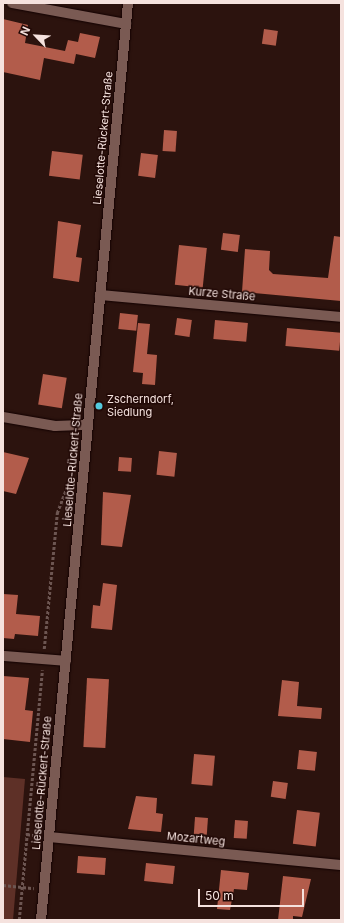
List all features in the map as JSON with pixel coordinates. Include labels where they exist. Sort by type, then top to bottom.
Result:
[{"type":"street","points":[[12,3],[126,24]]},
{"type":"street","name":"Lieselotte-Rückert-Straße","points":[[41,920],[128,3]]},
{"type":"street","name":"Kurze Straße","points":[[100,295],[341,317]]},
{"type":"street","points":[[3,417],[55,426],[88,425]]},
{"type":"street","points":[[3,656],[66,661]]},
{"type":"street","name":"Mozartweg","points":[[49,837],[341,865]]},
{"type":"path","points":[[19,920],[42,660],[57,513],[71,476]]},
{"type":"path","points":[[3,885],[44,888]]},
{"type":"shaded area","points":[[3,777],[25,779],[13,920],[3,920]]},
{"type":"building","points":[[3,19],[28,25],[25,43],[65,51],[68,40],[78,42],[80,33],[100,37],[95,58],[76,54],[74,64],[44,58],[40,80],[3,72]]},
{"type":"building","points":[[264,29],[278,31],[276,46],[262,44]]},
{"type":"building","points":[[164,130],[177,131],[176,152],[163,151]]},
{"type":"building","points":[[52,151],[83,155],[80,180],[49,176]]},
{"type":"building","points":[[141,153],[158,155],[155,178],[138,176]]},
{"type":"building","points":[[58,221],[81,225],[76,257],[82,258],[79,282],[53,278]]},
{"type":"building","points":[[223,233],[240,235],[238,252],[221,250]]},
{"type":"building","points":[[334,236],[341,237],[341,301],[242,292],[245,249],[270,251],[269,270],[273,274],[328,278]]},
{"type":"building","points":[[179,245],[207,248],[203,288],[175,285]]},
{"type":"building","points":[[120,313],[138,315],[136,331],[118,329]]},
{"type":"building","points":[[177,318],[192,320],[189,337],[175,335]]},
{"type":"building","points":[[215,320],[248,323],[246,342],[213,339]]},
{"type":"building","points":[[138,323],[150,324],[147,354],[157,355],[155,385],[142,384],[143,373],[133,372]]},
{"type":"building","points":[[287,328],[341,333],[339,351],[285,346]]},
{"type":"building","points":[[43,374],[67,378],[62,408],[38,405]]},
{"type":"building","points":[[159,451],[177,453],[174,477],[156,475]]},
{"type":"building","points":[[3,452],[29,458],[16,494],[3,491]]},
{"type":"building","points":[[119,457],[132,458],[131,472],[118,471]]},
{"type":"building","points":[[103,492],[131,495],[122,547],[101,545]]},
{"type":"building","points":[[103,583],[117,585],[112,630],[91,628],[93,605],[100,606]]},
{"type":"building","points":[[3,594],[18,595],[16,614],[40,616],[38,636],[15,634],[14,639],[3,638]]},
{"type":"building","points":[[3,676],[29,678],[25,710],[33,711],[30,742],[3,739]]},
{"type":"building","points":[[87,678],[109,679],[105,748],[83,747]]},
{"type":"building","points":[[282,680],[299,682],[297,706],[322,708],[321,719],[278,716]]},
{"type":"building","points":[[299,750],[317,752],[315,771],[297,769]]},
{"type":"building","points":[[194,754],[215,756],[212,786],[191,784]]},
{"type":"building","points":[[273,781],[288,783],[286,799],[271,797]]},
{"type":"building","points":[[136,796],[157,798],[156,813],[163,814],[161,832],[128,829]]},
{"type":"building","points":[[297,810],[320,813],[316,847],[293,844]]},
{"type":"building","points":[[195,817],[208,818],[207,835],[194,834]]},
{"type":"building","points":[[235,820],[248,821],[247,839],[234,838]]},
{"type":"building","points":[[78,856],[106,858],[105,875],[77,873]]},
{"type":"building","points":[[146,863],[175,866],[173,884],[144,881]]},
{"type":"building","points":[[221,870],[249,873],[247,890],[234,889],[230,910],[217,909]]},
{"type":"building","points":[[283,876],[311,879],[302,917],[293,916],[293,920],[278,920]]},
{"type":"place","name":"Zscherndorf, Siedlung","points":[[99,406]]}]
